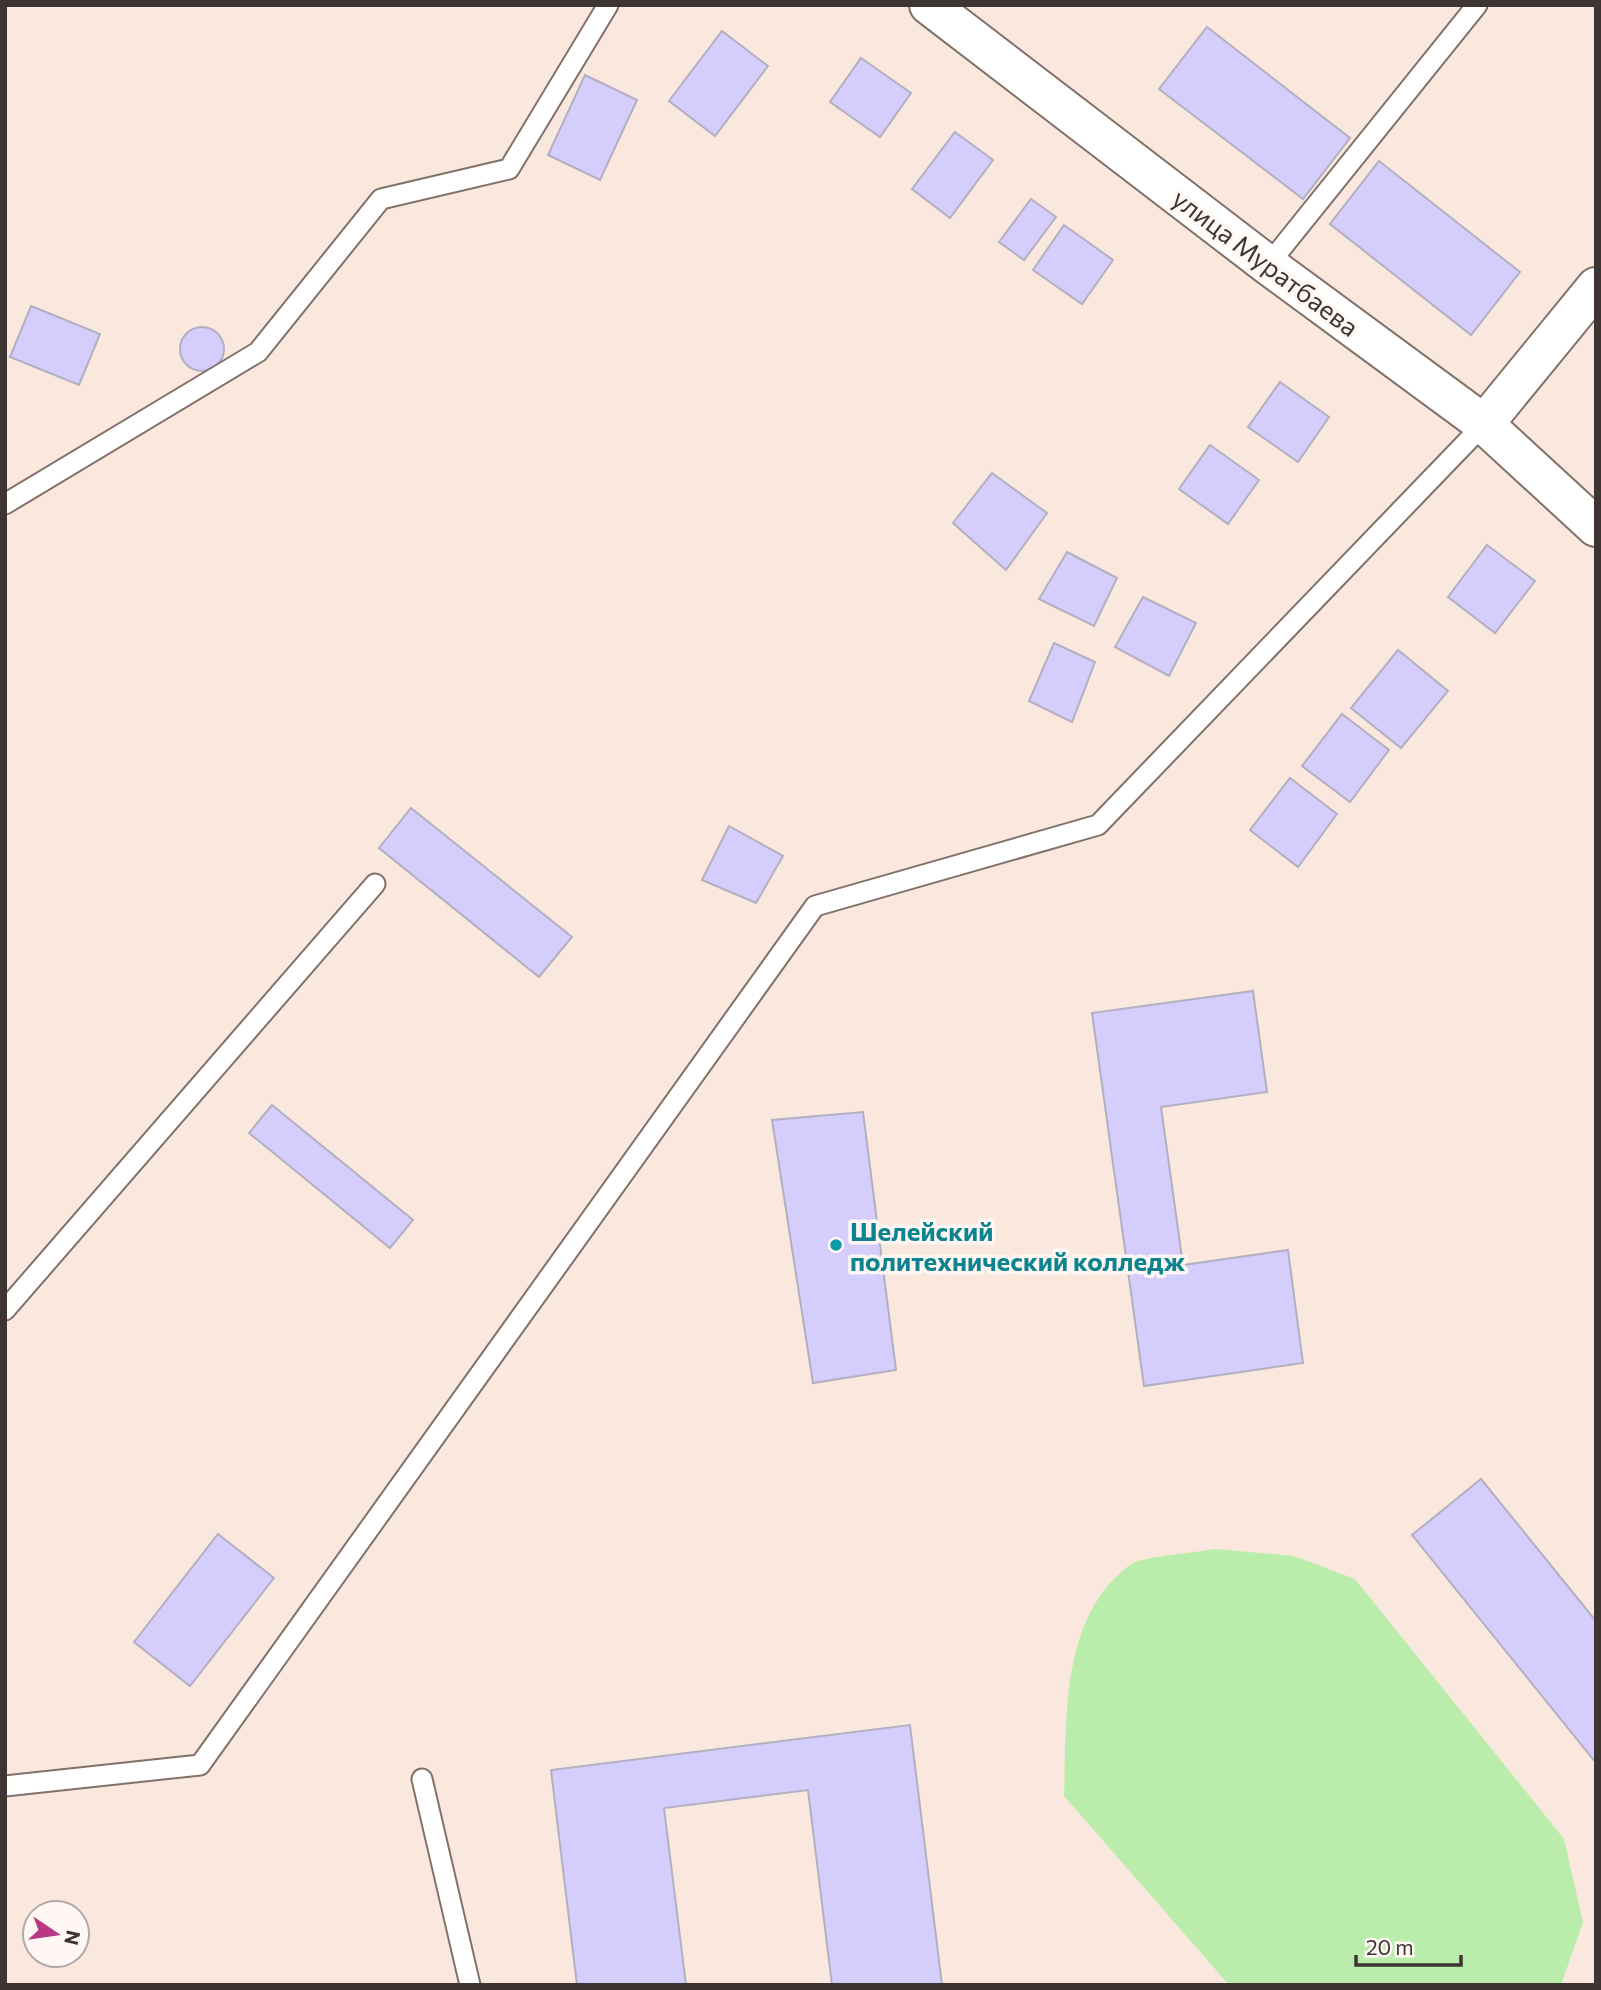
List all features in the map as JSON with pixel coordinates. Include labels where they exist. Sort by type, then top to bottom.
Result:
[{"type":"street","name":"улица Муратбаева","points":[[929,5],[1268,265],[1485,424],[1596,527]]},
{"type":"street","points":[[1485,424],[1596,287]]},
{"type":"lane","points":[[5,504],[258,352],[381,199],[509,169],[608,5]]},
{"type":"lane","points":[[1268,265],[1477,5]]},
{"type":"lane","points":[[5,1786],[200,1765],[815,906],[1098,825],[1485,424]]},
{"type":"lane","points":[[5,1310],[374,884]]},
{"type":"lane","points":[[422,1779],[470,1985]]},
{"type":"green space","points":[[1215,1549],[1294,1556],[1355,1579],[1564,1839],[1583,1922],[1561,1985],[1229,1985],[1064,1796],[1072,1670],[1079,1639],[1091,1611],[1108,1586],[1137,1561]]},
{"type":"building","points":[[1207,27],[1350,138],[1303,199],[1159,89]]},
{"type":"building","points":[[722,31],[768,66],[715,136],[669,101]]},
{"type":"building","points":[[861,58],[911,93],[880,137],[830,102]]},
{"type":"building","points":[[585,75],[637,100],[600,180],[548,155]]},
{"type":"building","points":[[955,132],[993,160],[950,218],[912,189]]},
{"type":"building","points":[[1379,161],[1520,272],[1471,335],[1330,224]]},
{"type":"building","points":[[1031,199],[1056,217],[1024,260],[999,242]]},
{"type":"building","points":[[1064,225],[1113,260],[1082,304],[1033,270]]},
{"type":"building","points":[[31,306],[100,334],[79,385],[10,357]]},
{"type":"building","points":[[202,327],[211,328],[218,333],[223,340],[223,358],[218,365],[211,370],[202,371],[193,370],[186,365],[181,358],[180,349],[181,340],[186,333],[193,328]]},
{"type":"building","points":[[1280,382],[1329,417],[1298,462],[1248,427]]},
{"type":"building","points":[[1210,445],[1259,480],[1228,524],[1179,489]]},
{"type":"building","points":[[992,473],[1047,513],[1006,570],[953,523]]},
{"type":"building","points":[[1487,545],[1535,581],[1495,633],[1448,597]]},
{"type":"building","points":[[1067,552],[1117,578],[1094,626],[1039,599]]},
{"type":"building","points":[[1143,597],[1196,623],[1169,676],[1115,647]]},
{"type":"building","points":[[1054,643],[1095,662],[1072,722],[1029,701]]},
{"type":"building","points":[[1398,650],[1448,691],[1401,748],[1351,708]]},
{"type":"building","points":[[1342,714],[1389,750],[1350,802],[1302,766]]},
{"type":"building","points":[[1290,778],[1337,814],[1298,867],[1250,830]]},
{"type":"building","points":[[411,808],[572,937],[539,977],[379,848]]},
{"type":"building","points":[[729,826],[783,856],[756,903],[702,880]]},
{"type":"building","points":[[1253,991],[1267,1092],[1161,1107],[1183,1265],[1288,1250],[1303,1363],[1144,1386],[1092,1013]]},
{"type":"building","points":[[272,1105],[413,1220],[390,1248],[249,1133]]},
{"type":"building","name":"Шелейский политехнический колледж","points":[[863,1112],[896,1370],[813,1383],[772,1120]]},
{"type":"building","points":[[1481,1479],[1596,1621],[1596,1763],[1412,1535]]},
{"type":"building","points":[[218,1534],[274,1578],[190,1686],[134,1642]]},
{"type":"building","points":[[910,1725],[942,1985],[832,1985],[808,1790],[664,1808],[686,1985],[577,1985],[551,1770]]},
{"type":"place","name":"Шелейский политехнический колледж","points":[[836,1245]]}]
